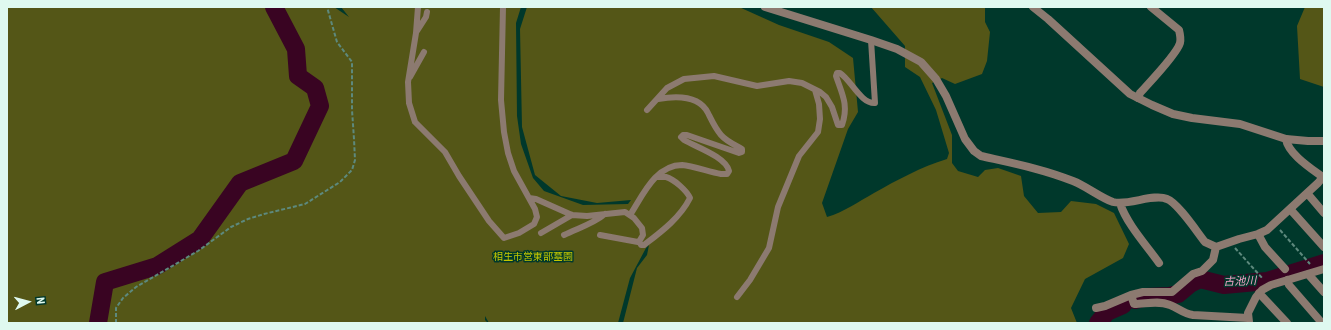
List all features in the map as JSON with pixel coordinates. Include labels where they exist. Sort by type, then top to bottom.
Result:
[{"type":"street","points":[[765,7],[898,49],[921,62],[936,79],[946,96],[965,139],[974,152],[982,156],[1052,173],[1083,185],[1112,202],[1120,203],[1167,198],[1174,204],[1205,242],[1216,247],[1267,230],[1324,177],[1293,152],[1286,139]]},
{"type":"street","points":[[1032,7],[1048,19],[1130,94],[1152,105],[1173,114],[1240,124],[1286,139],[1324,141]]},
{"type":"street","points":[[1138,98],[1140,93],[1175,52],[1180,43],[1179,30],[1151,7]]},
{"type":"street","points":[[1307,193],[1324,213]]},
{"type":"street","points":[[1120,203],[1121,208],[1132,226],[1159,263]]},
{"type":"street","points":[[1290,209],[1324,247]]},
{"type":"street","points":[[1258,234],[1265,247],[1285,269]]},
{"type":"street","points":[[1096,308],[1109,305],[1131,295],[1143,292],[1172,292],[1193,274],[1202,271],[1213,260],[1216,247]]},
{"type":"street","points":[[1131,295],[1134,304],[1149,302],[1168,304],[1187,314],[1248,320],[1248,313],[1262,290],[1272,285],[1324,269]]},
{"type":"street","points":[[1308,274],[1324,292]]},
{"type":"street","points":[[1287,280],[1289,285],[1322,323]]},
{"type":"street","points":[[1259,293],[1287,323]]},
{"type":"lane","points":[[418,7],[416,33],[408,82],[409,103],[415,122],[445,152],[458,176],[489,222],[504,238],[519,233],[534,224],[537,217],[535,208],[514,171],[508,153],[504,132],[501,100],[503,7]]},
{"type":"lane","points":[[416,33],[428,12]]},
{"type":"lane","points":[[647,110],[667,88],[684,80],[714,76],[757,86],[789,81],[802,83],[826,98],[832,107],[838,125],[842,125],[846,105],[836,76],[837,73],[847,77],[864,99],[875,103],[871,40]]},
{"type":"lane","points":[[408,82],[424,52]]},
{"type":"lane","points":[[737,297],[750,280],[769,248],[778,207],[799,156],[818,132],[820,119],[819,104],[815,90]]},
{"type":"lane","points":[[630,215],[652,182],[667,168],[683,165],[721,174],[727,174],[729,171],[728,166],[722,161],[684,140],[681,137],[683,135],[687,135],[739,153],[742,152],[742,149],[722,136],[712,123],[708,112],[702,104],[694,100],[683,98],[658,98]]},
{"type":"lane","points":[[600,235],[639,241],[641,245],[644,245],[664,230],[686,206],[690,198],[688,193],[666,177],[656,177]]},
{"type":"lane","points":[[529,198],[536,199],[572,215],[587,216],[625,212],[634,218],[642,228],[643,234],[639,241]]},
{"type":"lane","points":[[564,235],[597,221],[605,214]]},
{"type":"lane","points":[[541,233],[572,215]]},
{"type":"path","points":[[116,323],[116,308],[123,298],[136,287],[198,251],[231,227],[248,219],[264,214],[305,204],[340,182],[352,170],[355,160],[352,110],[352,62],[337,42],[327,7]]},
{"type":"path","points":[[1274,223],[1310,263]]},
{"type":"path","points":[[1230,243],[1263,278]]},
{"type":"green space","name":"相生市営東部墓園","points":[[7,7],[334,7],[349,17],[341,7],[521,7],[516,23],[517,116],[521,144],[533,178],[544,191],[583,205],[628,204],[631,200],[597,203],[561,196],[535,175],[522,127],[520,29],[527,7],[739,7],[779,25],[829,42],[853,58],[858,112],[848,129],[822,203],[827,217],[845,210],[909,174],[947,159],[949,153],[936,110],[920,77],[905,67],[905,46],[871,7],[985,7],[985,22],[990,32],[987,61],[982,74],[955,84],[942,78],[932,83],[952,135],[952,163],[958,171],[978,177],[985,170],[998,168],[1021,176],[1024,196],[1038,213],[1061,212],[1071,201],[1096,204],[1114,213],[1129,244],[1123,258],[1085,279],[1071,308],[1077,323],[623,323],[637,268],[647,255],[649,245],[630,278],[618,323],[489,323],[485,316],[485,320],[488,323],[7,323]]},
{"type":"green space","points":[[1305,7],[1324,7],[1324,87],[1300,79],[1297,26]]},
{"type":"waterway","points":[[98,323],[105,282],[157,266],[200,239],[240,183],[294,161],[320,106],[315,88],[298,76],[296,49],[274,7]]},
{"type":"waterway","name":"古池川","points":[[1135,300],[1146,297],[1178,294],[1190,284],[1200,279],[1224,285],[1267,281],[1324,263]]},
{"type":"waterway","name":"古池川","points":[[1098,323],[1107,312],[1123,305]]}]
